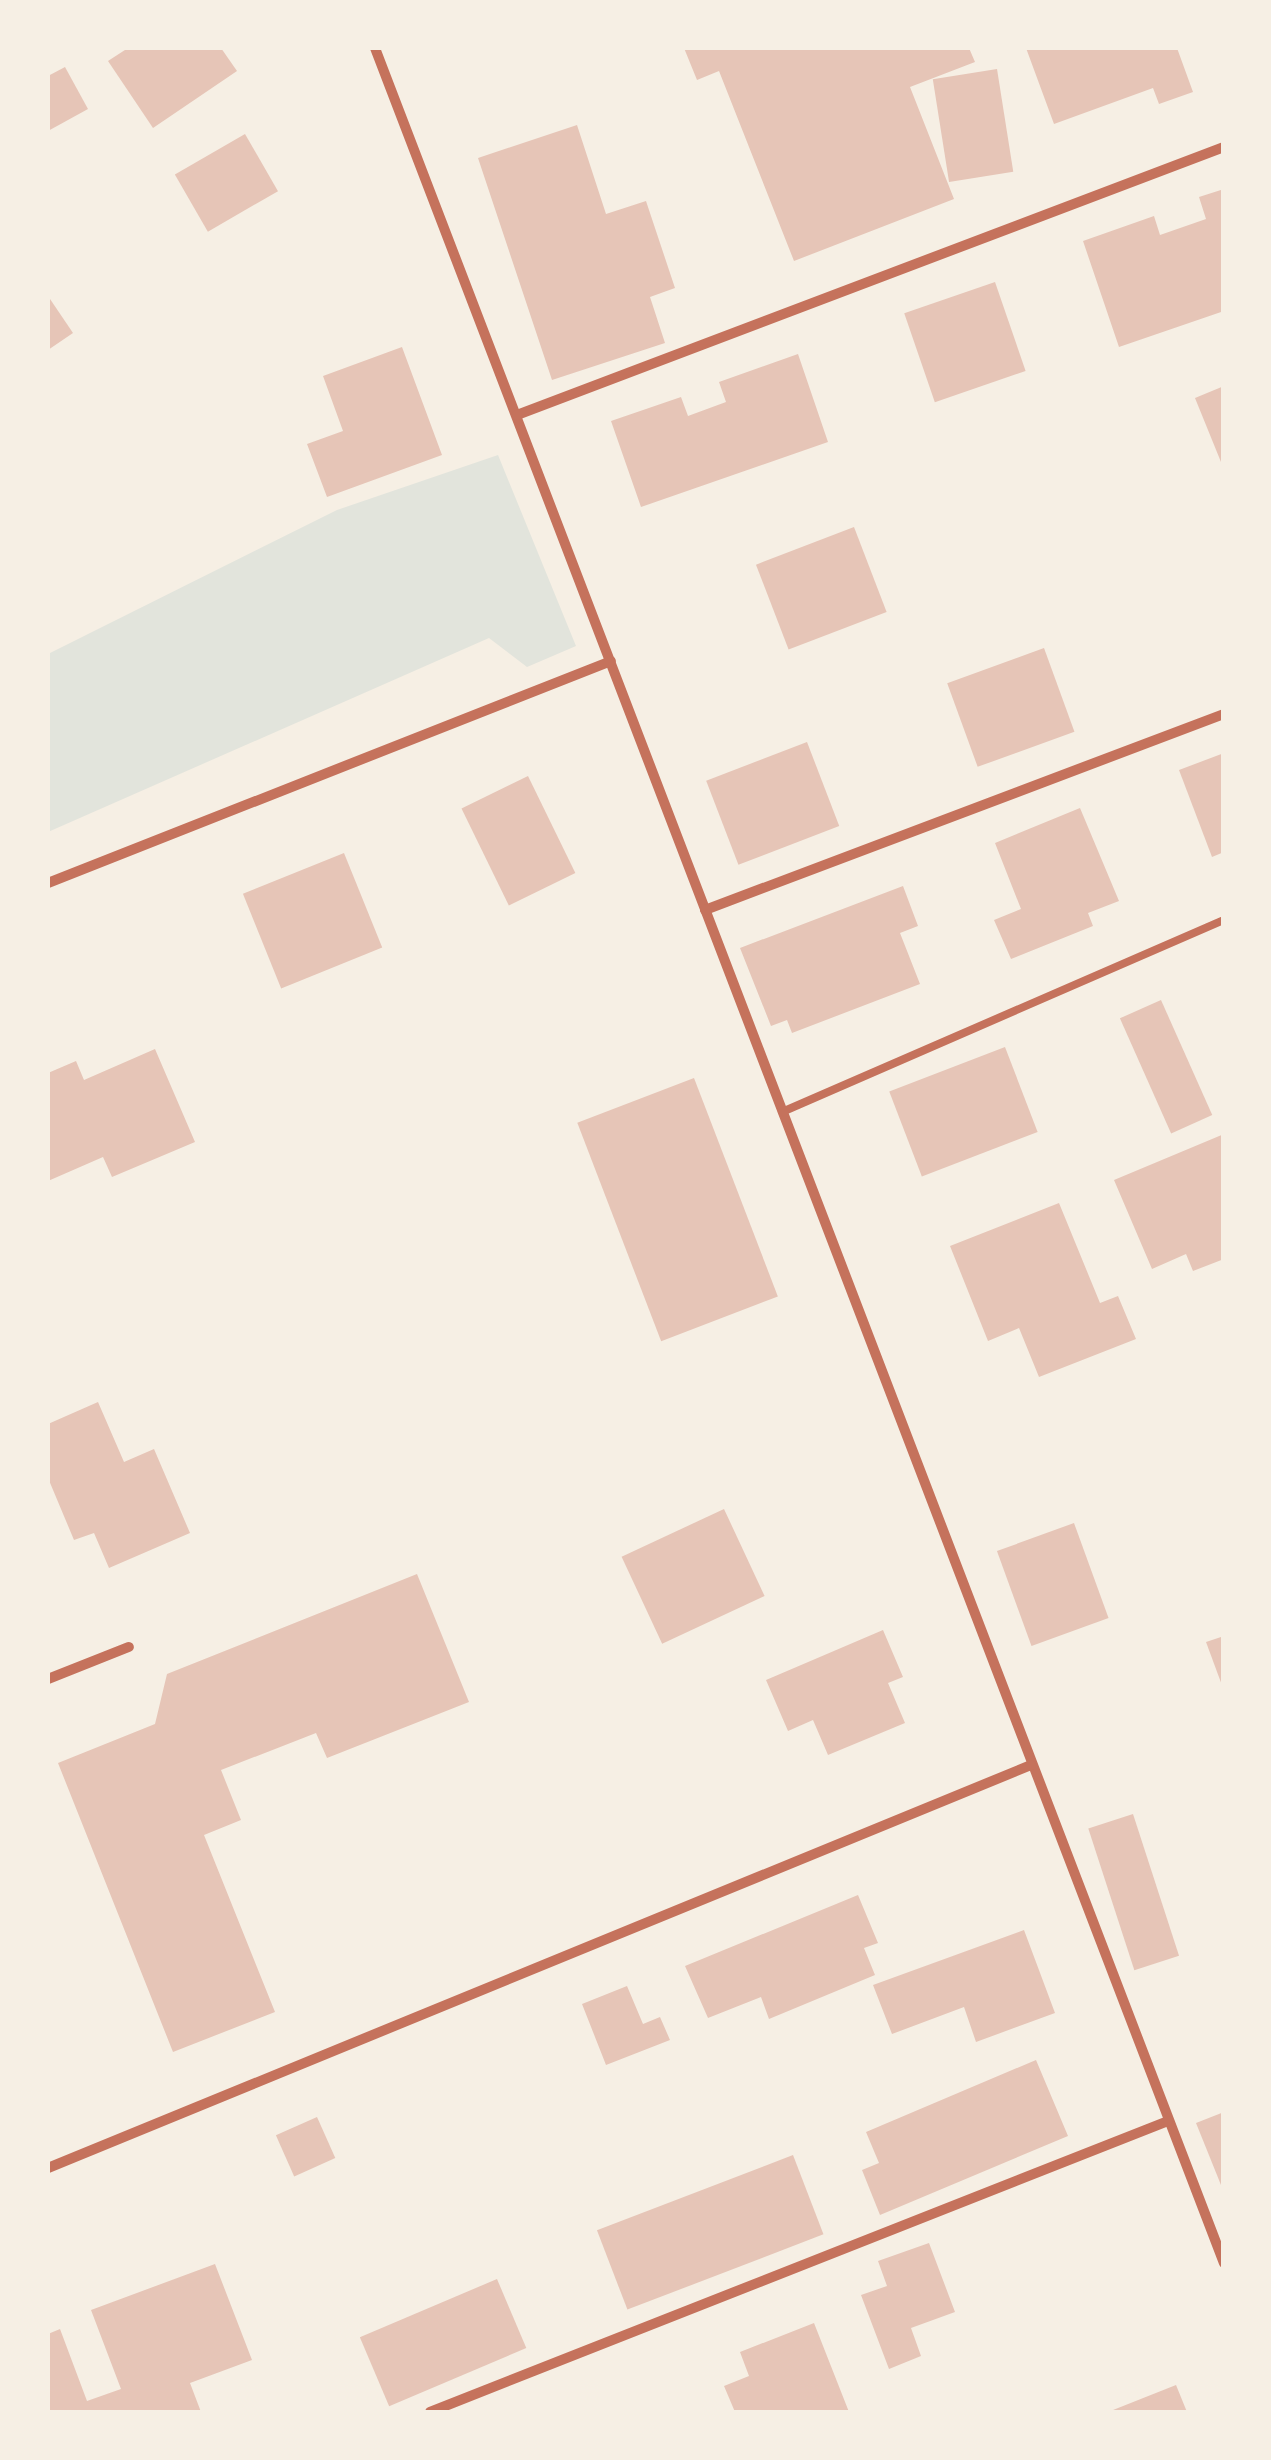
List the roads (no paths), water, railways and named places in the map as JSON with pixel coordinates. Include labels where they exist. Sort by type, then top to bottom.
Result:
[{"type":"street","points":[[376,48],[1224,2264]]},
{"type":"street","points":[[516,414],[1224,147]]},
{"type":"street","points":[[48,884],[611,661]]},
{"type":"street","points":[[706,910],[1224,714]]},
{"type":"street","points":[[48,1679],[129,1647]]},
{"type":"street","points":[[48,2168],[1031,1765]]},
{"type":"street","points":[[430,2412],[1168,2121]]},
{"type":"lane","points":[[782,1112],[1224,920]]}]
